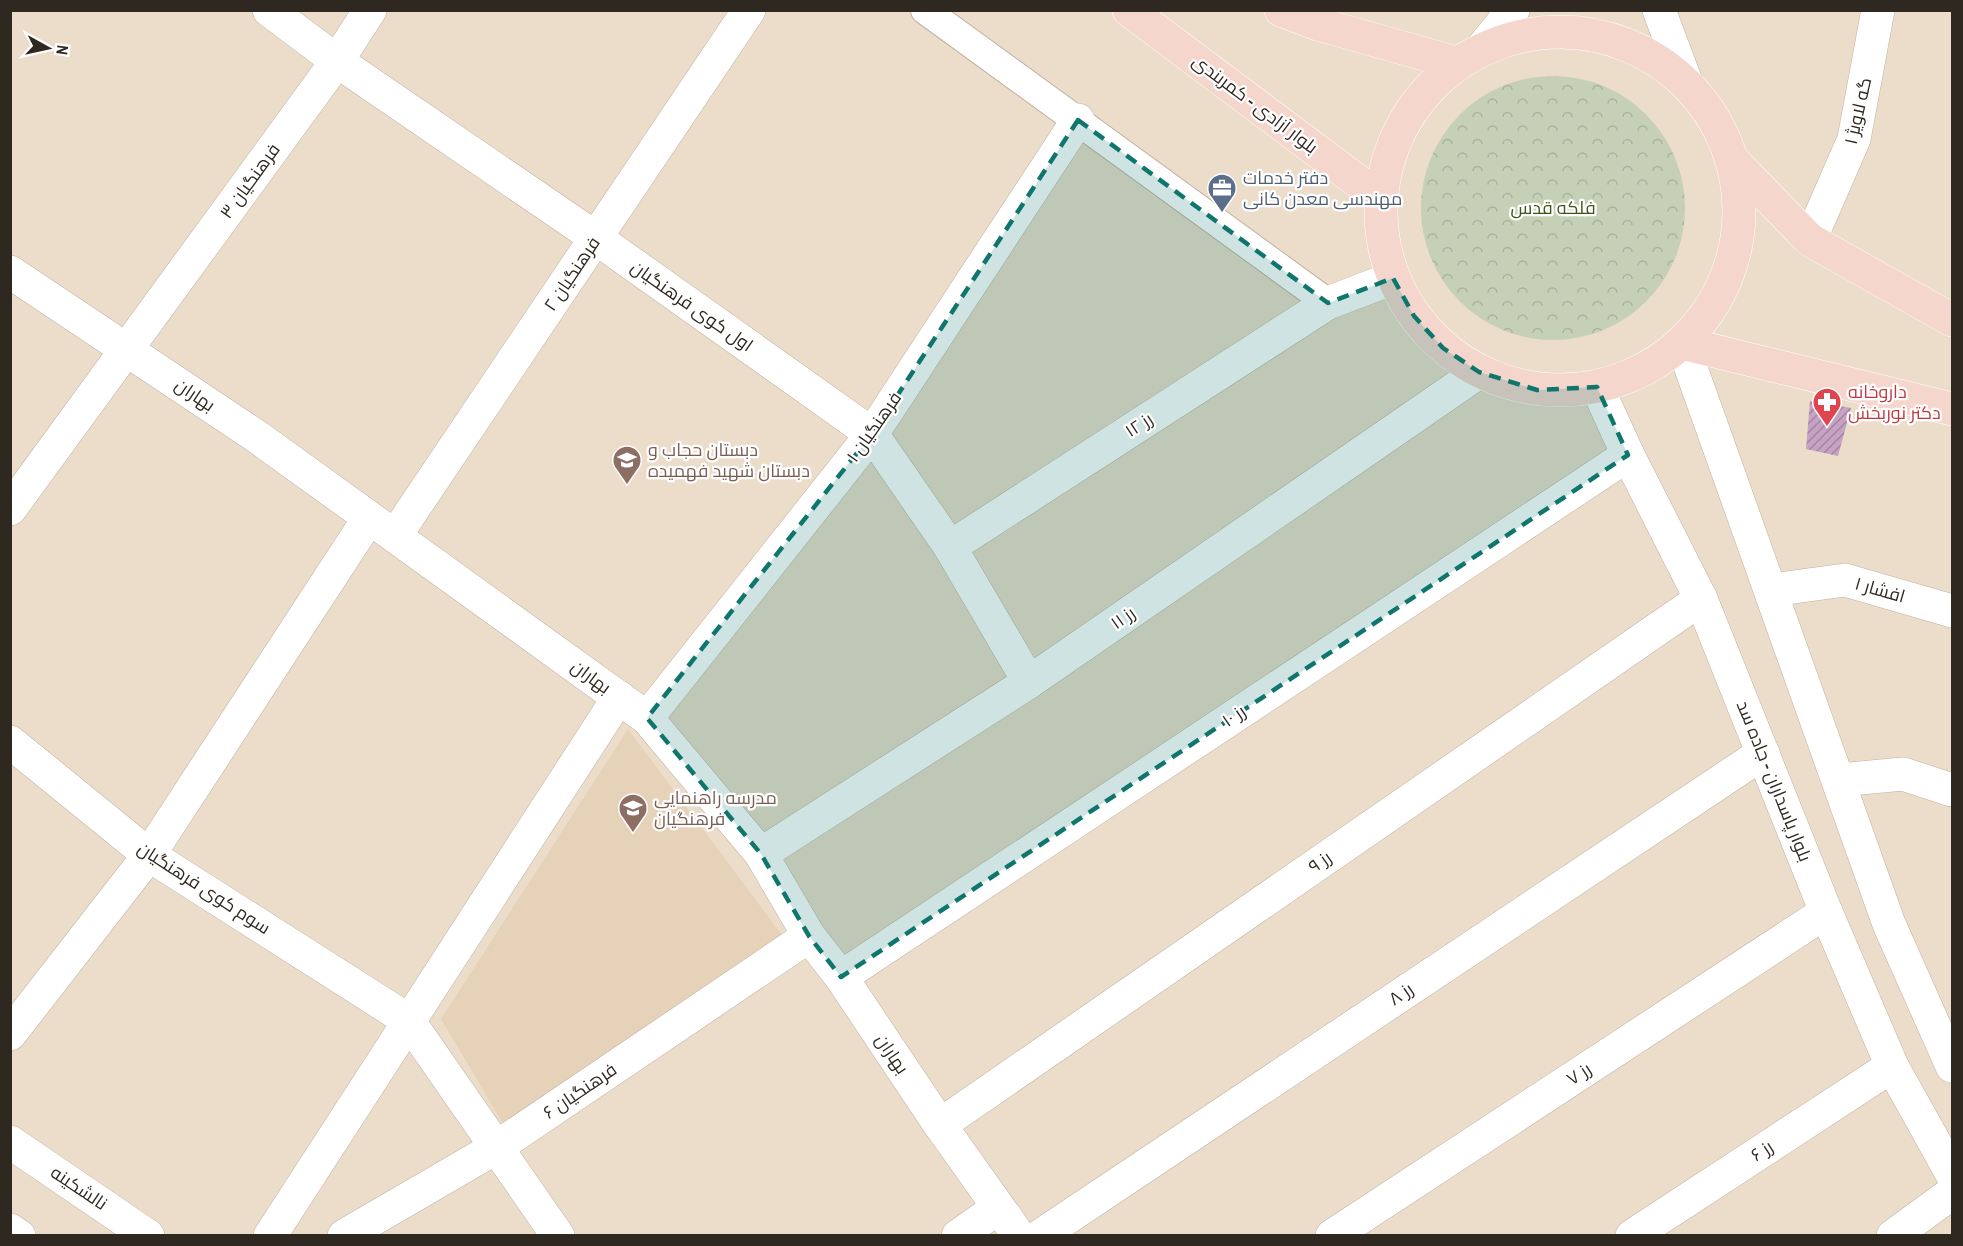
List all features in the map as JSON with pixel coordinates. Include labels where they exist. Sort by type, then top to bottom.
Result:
[{"type":"main road","points":[[1281,10],[1318,24],[1456,63]]},
{"type":"main road","name":"بلوار آزادی - کمربندی","points":[[1134,12],[1380,198]]},
{"type":"main road","points":[[1536,32],[1590,32],[1642,50],[1686,82],[1715,119],[1734,162],[1739,211],[1732,260],[1713,305],[1682,343],[1656,363],[1628,378],[1597,387],[1537,390],[1479,372],[1443,348],[1414,316],[1393,278],[1382,239],[1380,198],[1392,146],[1418,100],[1456,63],[1483,47],[1536,32]]},
{"type":"main road","points":[[1734,162],[1810,240],[1953,320]]},
{"type":"main road","points":[[1682,343],[1953,410]]},
{"type":"street","name":"اول کوی فرهنگیان","points":[[269,10],[337,61],[596,238],[872,434],[950,548],[1029,682]]},
{"type":"street","name":"فرهنگیان ۳","points":[[10,509],[337,61],[370,10]]},
{"type":"street","name":"فرهنگیان ۲","points":[[10,1034],[149,855],[382,527],[596,238],[749,10]]},
{"type":"street","points":[[925,10],[1328,303]]},
{"type":"street","points":[[1483,47],[1513,10]]},
{"type":"street","points":[[1659,10],[1686,82]]},
{"type":"street","name":"گه لاویژ ۱","points":[[1810,240],[1854,139],[1878,10]]},
{"type":"street","name":"فرهنگیان ۱","points":[[647,718],[872,434],[1077,120]]},
{"type":"street","name":"بهاران","points":[[10,272],[256,436],[647,718],[760,854],[808,936],[841,977],[940,1125],[1019,1236]]},
{"type":"street","name":"رز ۱۲","points":[[950,548],[1328,303],[1393,278]]},
{"type":"street","points":[[1682,343],[1889,924],[1953,1066]]},
{"type":"street","name":"رز ۱۱","points":[[760,854],[1029,682],[1479,372]]},
{"type":"street","name":"بلوار پاسداران - جاده سد","points":[[1597,387],[1628,455],[1701,599],[1826,912],[1892,1066],[1953,1174]]},
{"type":"street","name":"رز ۱۰","points":[[841,977],[1628,455]]},
{"type":"street","name":"افشار ۱","points":[[1771,590],[1845,580],[1953,611]]},
{"type":"street","name":"رز ۹","points":[[940,1125],[1701,599]]},
{"type":"street","points":[[270,1236],[619,697]]},
{"type":"street","name":"سوم کوی فرهنگیان","points":[[10,742],[149,855],[408,1020]]},
{"type":"street","name":"رز ۸","points":[[1040,1236],[1763,753]]},
{"type":"street","points":[[1839,780],[1903,774],[1953,790]]},
{"type":"street","name":"رز ۷","points":[[1332,1236],[1826,912]]},
{"type":"street","name":"فرهنگیان ۶","points":[[344,1236],[497,1147],[808,936]]},
{"type":"street","points":[[408,1020],[558,1236]]},
{"type":"street","name":"رز ۶","points":[[1632,1236],[1892,1066]]},
{"type":"street","name":"نالشکینه","points":[[10,1142],[148,1236]]},
{"type":"street","points":[[1893,1236],[1953,1193]]},
{"type":"street","points":[[958,1236],[998,1208]]},
{"type":"street","points":[[10,1230],[18,1236]]},
{"type":"highlighted area","points":[[1078,120],[1328,303],[1393,278],[1414,316],[1443,348],[1479,372],[1537,390],[1597,387],[1628,455],[841,977],[809,936],[761,854],[647,718],[872,434]]},
{"type":"shaded area","name":"مدرسه راهنمایی فرهنگیان","points":[[628,729],[785,939],[505,1127],[441,1019]]},
{"type":"green space","name":"فلکه قدس","points":[[1553,76],[1579,78],[1604,86],[1637,106],[1655,124],[1675,157],[1683,182],[1685,208],[1683,234],[1675,259],[1655,292],[1637,310],[1604,330],[1579,338],[1553,340],[1527,338],[1502,330],[1469,310],[1451,292],[1431,259],[1423,234],[1421,208],[1423,182],[1431,157],[1451,124],[1469,106],[1502,86],[1527,78]]},
{"type":"building","name":"داروخانه دکتر نوربخش","points":[[1810,401],[1851,408],[1838,456],[1806,449]]},
{"type":"place","name":"دفتر خدمات مهندسی معدن کانی","points":[[1222,214]]},
{"type":"place","name":"داروخانه دکتر نوربخش","points":[[1827,428]]},
{"type":"place","name":"دبستان حجاب و دبستان شهید فهمیده","points":[[627,486]]},
{"type":"place","name":"مدرسه راهنمایی فرهنگیان","points":[[633,834]]}]
